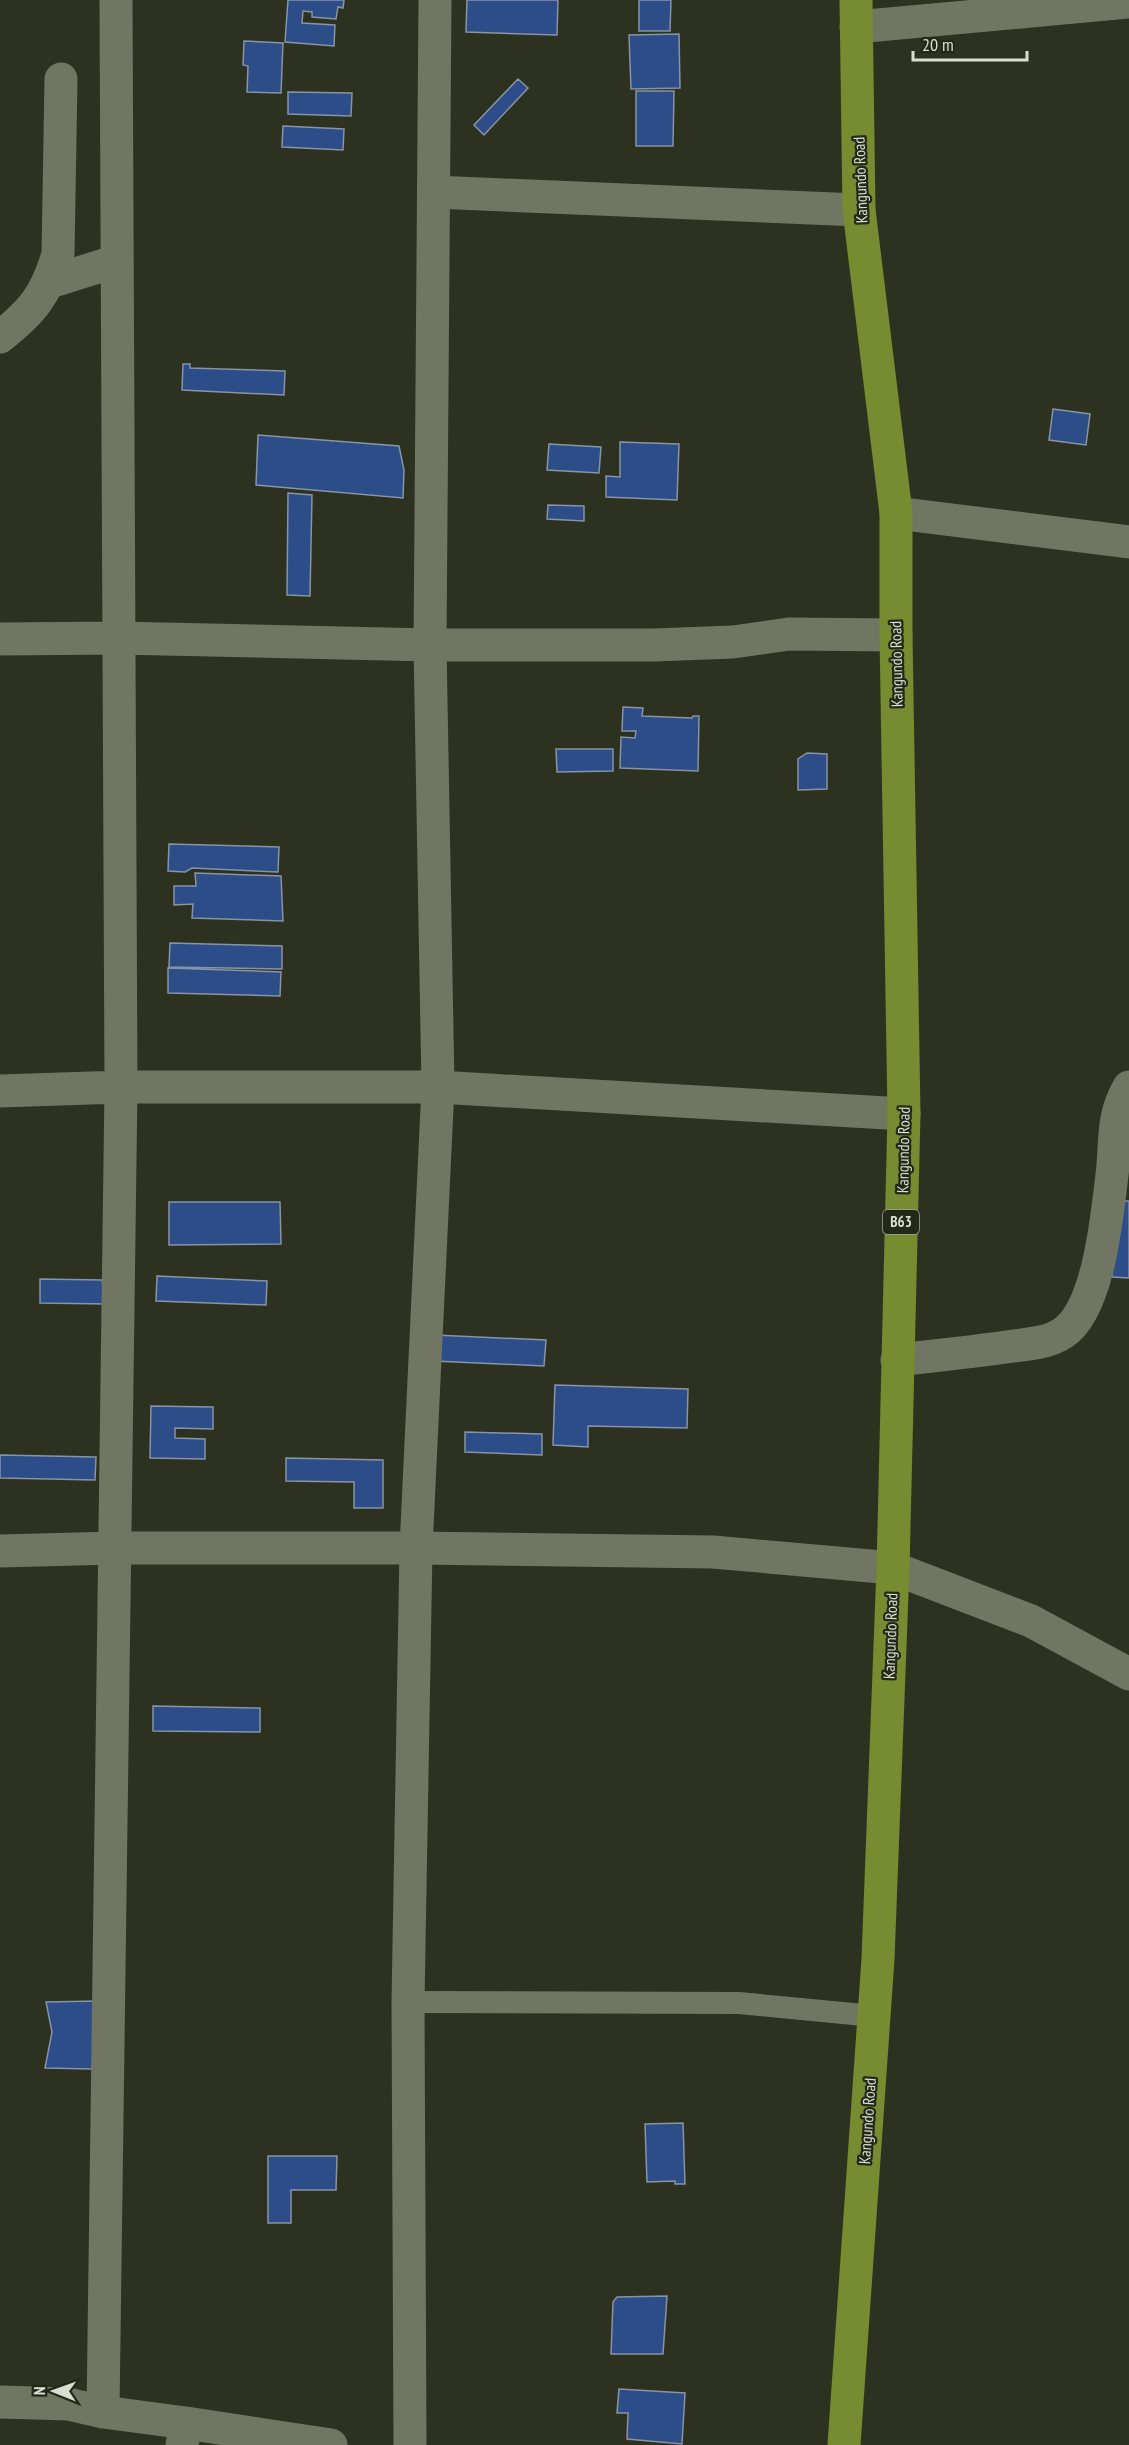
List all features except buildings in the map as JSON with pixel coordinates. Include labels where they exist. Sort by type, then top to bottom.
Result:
[{"type":"highway","name":"Kangundo Road","points":[[844,2445],[878,1959],[892,1568],[904,1114],[896,513],[859,210],[856,13]]},
{"type":"street","points":[[103,2412],[121,1087],[116,0]]},
{"type":"street","points":[[410,2445],[408,2002],[416,1548],[438,1087],[430,645],[435,0]]},
{"type":"street","points":[[856,13],[1129,2]]},
{"type":"street","points":[[0,338],[26,317],[50,282],[58,254],[61,79]]},
{"type":"street","points":[[434,192],[859,210]]},
{"type":"street","points":[[50,282],[117,261]]},
{"type":"street","points":[[896,513],[1129,542]]},
{"type":"street","points":[[0,639],[118,638],[430,645],[654,645],[733,642],[789,634],[896,635]]},
{"type":"street","points":[[0,1091],[121,1087],[438,1087],[904,1114]]},
{"type":"street","points":[[897,1360],[1041,1342],[1064,1333],[1081,1314],[1095,1282],[1112,1174],[1114,1130],[1120,1102],[1129,1087]]},
{"type":"street","points":[[0,1551],[115,1548],[416,1548],[713,1552],[892,1568],[1031,1621],[1129,1674]]},
{"type":"street","points":[[0,2402],[68,2404],[184,2434],[331,2445]]},
{"type":"lane","points":[[408,2002],[739,2002],[874,2016]]}]
